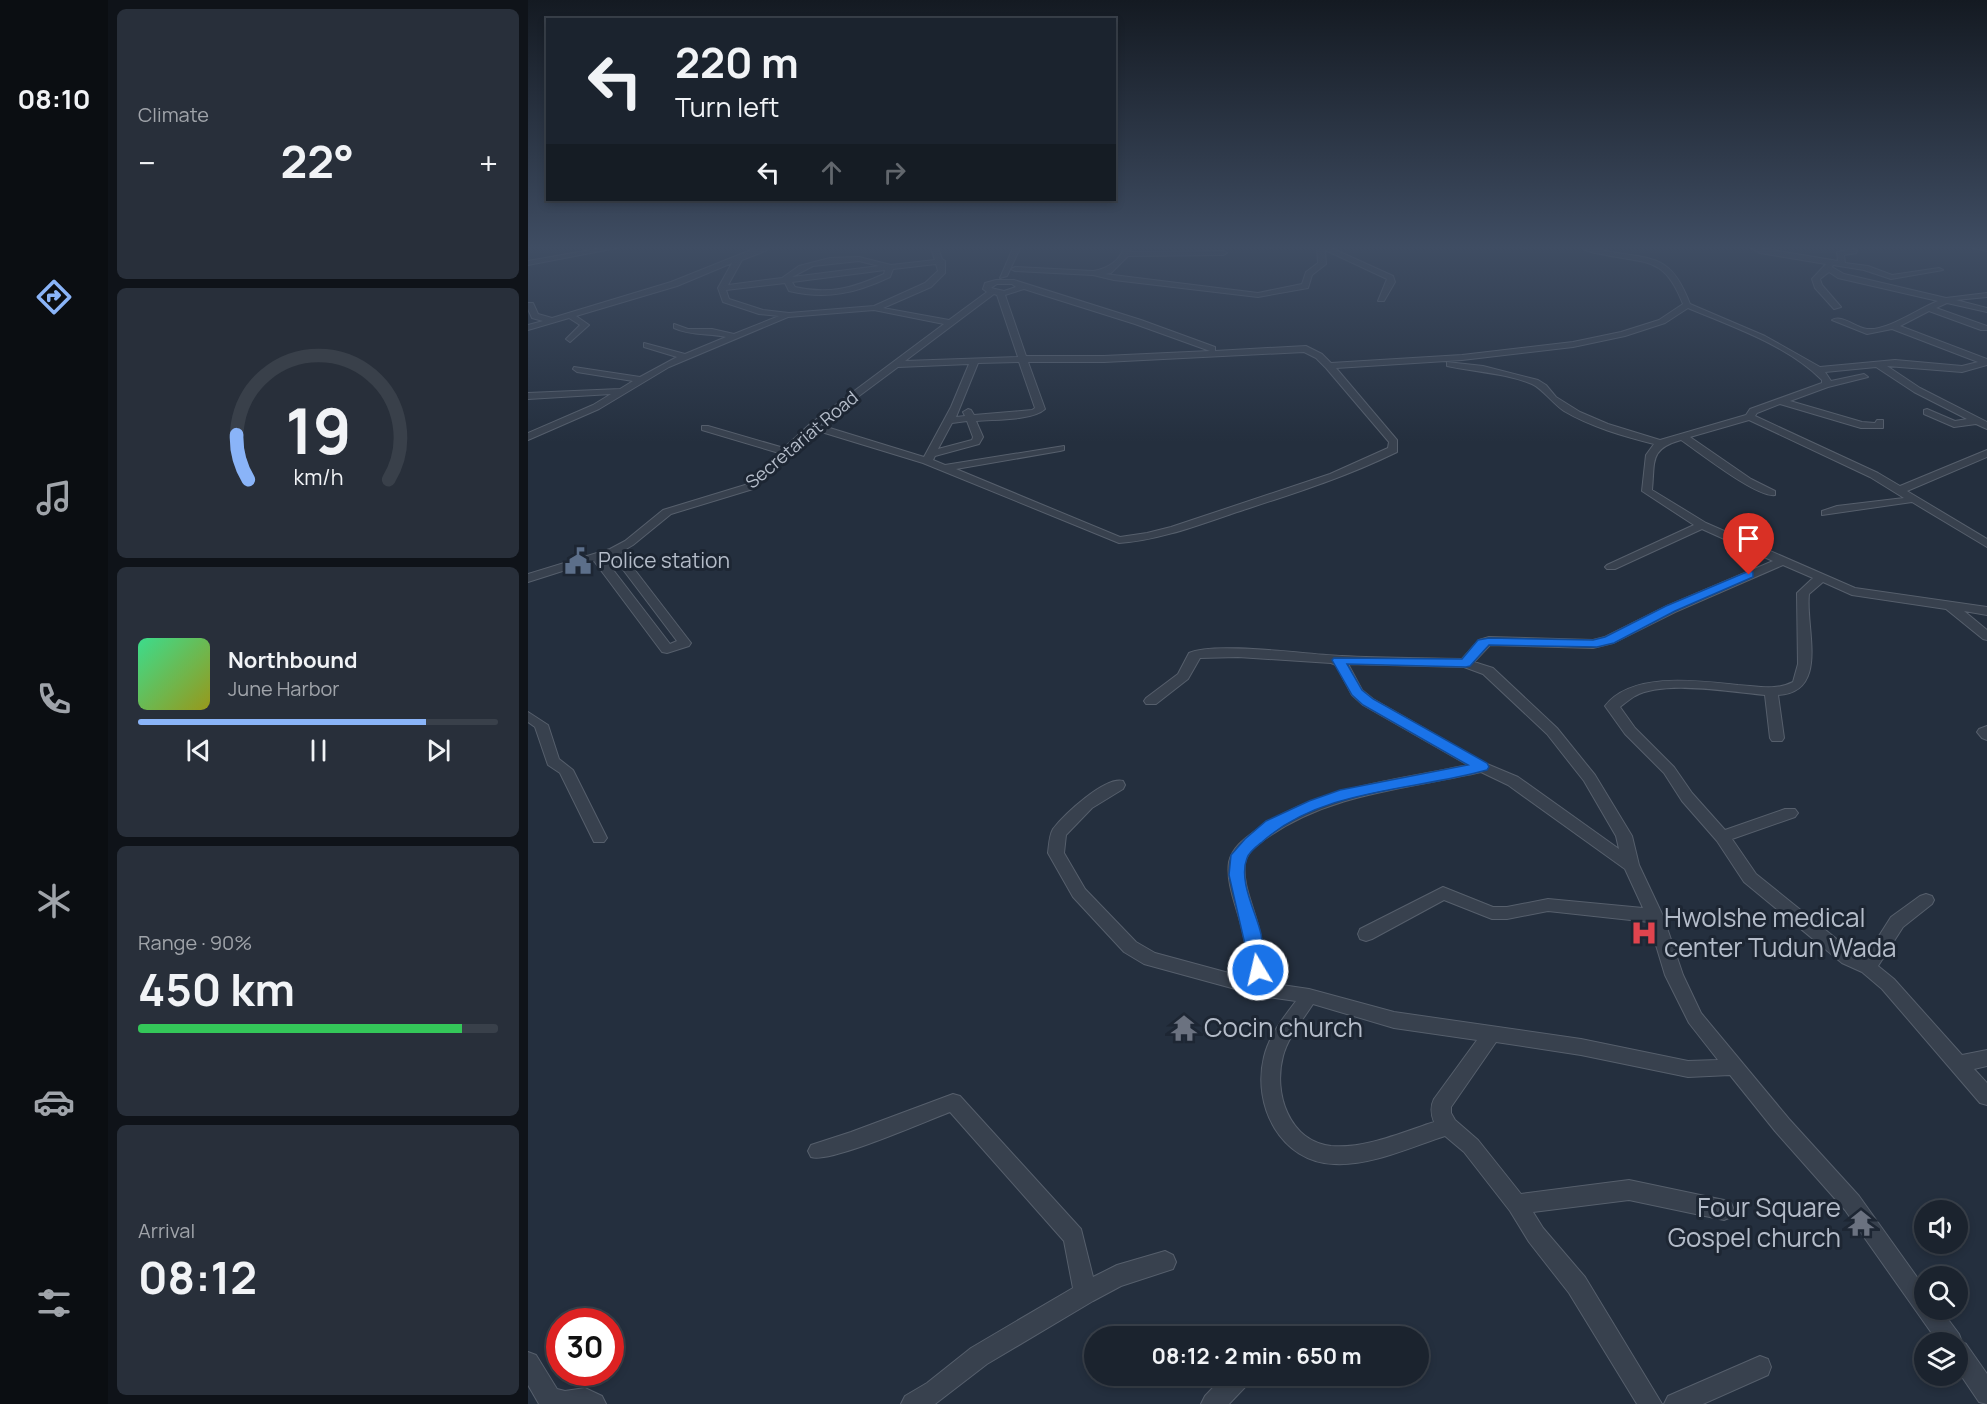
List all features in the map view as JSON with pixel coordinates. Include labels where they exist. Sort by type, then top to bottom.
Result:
[{"type":"street","points":[[533,312],[535,316],[554,321]]},
{"type":"street","points":[[528,328],[585,312]]},
{"type":"street","points":[[765,324],[762,312],[789,315],[833,312]]},
{"type":"street","points":[[893,312],[952,323]]},
{"type":"street","name":"Secretariat Road","points":[[528,578],[614,551],[629,543],[667,512],[749,487],[813,426],[966,312]]},
{"type":"street","points":[[950,420],[1037,412],[1040,409],[1003,312]]},
{"type":"street","points":[[1105,312],[1218,352]]},
{"type":"street","points":[[1329,366],[1485,355],[1622,334],[1681,312]]},
{"type":"street","points":[[1705,312],[1790,353],[1818,370],[1827,380],[1826,385]]},
{"type":"street","points":[[1836,320],[1867,332],[1893,326],[1922,312]]},
{"type":"street","points":[[1939,312],[1984,328]]},
{"type":"street","points":[[528,437],[596,407],[666,365],[789,315]]},
{"type":"street","points":[[570,339],[585,325],[571,316]]},
{"type":"street","points":[[677,326],[687,331],[712,331],[735,337]]},
{"type":"street","points":[[1893,326],[1975,357],[1987,359]]},
{"type":"street","points":[[646,345],[685,357]]},
{"type":"street","points":[[813,426],[929,458],[944,468],[1119,540],[1137,539],[1161,533],[1300,488],[1393,450],[1394,442],[1329,366],[1313,351],[1300,348],[1104,359],[1022,359],[896,364]]},
{"type":"street","points":[[1818,370],[1875,363],[1962,369],[1987,359]]},
{"type":"street","points":[[1410,361],[1482,368],[1539,384],[1553,400],[1583,416],[1617,432],[1660,443],[1750,417],[1874,475],[1987,544]]},
{"type":"street","points":[[929,458],[950,420],[974,362]]},
{"type":"street","points":[[1875,363],[1917,390],[1987,426]]},
{"type":"street","points":[[577,369],[643,380]]},
{"type":"street","points":[[1750,417],[1753,411],[1779,401],[1826,385],[1863,377]]},
{"type":"street","points":[[528,396],[625,391]]},
{"type":"street","points":[[1779,401],[1861,425],[1880,426],[1880,422]]},
{"type":"street","points":[[929,458],[976,442],[978,437],[972,418],[969,413],[956,407]]},
{"type":"street","points":[[1927,412],[1954,424],[1977,421]]},
{"type":"street","points":[[705,428],[785,452]]},
{"type":"street","points":[[1682,436],[1748,481],[1771,493]]},
{"type":"street","points":[[937,443],[961,447]]},
{"type":"street","points":[[1660,443],[1651,456],[1647,491],[1702,525],[1852,591],[1987,611]]},
{"type":"street","points":[[944,468],[1060,448]]},
{"type":"street","points":[[1898,491],[1987,453]]},
{"type":"street","points":[[1826,513],[1837,509],[1882,506],[1913,500]]},
{"type":"street","points":[[1611,567],[1702,525]]},
{"type":"street","points":[[597,557],[667,649],[685,643],[614,551]]},
{"type":"street","points":[[1466,663],[1483,643],[1489,641],[1593,644],[1609,640],[1671,609],[1784,560]]},
{"type":"street","points":[[1821,578],[1803,593],[1804,667],[1798,685],[1785,692],[1706,685],[1658,685],[1641,688],[1618,700],[1612,706],[1630,731],[1669,770],[1687,797],[1722,837],[1750,878],[1816,934],[1848,958],[1868,967],[1907,1005],[1987,1097]]},
{"type":"street","points":[[1951,607],[1987,636]]},
{"type":"street","points":[[1151,701],[1183,676],[1194,656],[1198,654],[1238,653],[1338,660],[1466,663],[1488,671],[1566,746],[1590,778],[1624,836],[1631,866],[1655,916],[1674,975],[1695,1018],[1732,1067],[1852,1203],[1914,1291]]},
{"type":"street","points":[[1338,660],[1357,692],[1368,702],[1482,767],[1513,781],[1631,866]]},
{"type":"street","points":[[1771,692],[1777,738]]},
{"type":"street","points":[[528,716],[541,725],[553,762],[566,770],[599,838]]},
{"type":"street","points":[[1260,989],[1252,933],[1237,875],[1239,855],[1251,843],[1271,825],[1315,804],[1345,794],[1482,767]]},
{"type":"street","points":[[1118,785],[1087,804],[1059,833],[1056,854],[1079,893],[1130,947],[1150,960],[1260,989],[1309,996],[1394,1020],[1581,1047],[1688,1069],[1732,1067]]},
{"type":"street","points":[[1722,837],[1790,813]]},
{"type":"street","points":[[1366,934],[1443,893],[1492,913],[1507,913],[1548,905],[1655,916]]},
{"type":"street","points":[[1868,967],[1897,922],[1926,900]]},
{"type":"street","points":[[1309,996],[1278,1044],[1269,1080],[1274,1105],[1286,1126],[1303,1147],[1334,1156],[1363,1151],[1448,1126]]},
{"type":"street","points":[[1492,1034],[1441,1105],[1441,1115],[1448,1126],[1471,1146],[1517,1204],[1536,1235],[1577,1285],[1650,1404]]},
{"type":"street","points":[[1960,1064],[1987,1058]]},
{"type":"street","points":[[818,1150],[850,1141],[953,1102],[1074,1236],[1085,1293]]},
{"type":"street","points":[[1517,1204],[1629,1190],[1724,1210]]},
{"type":"street","points":[[913,1404],[935,1391],[979,1356],[1085,1293],[1117,1276],[1165,1262]]},
{"type":"street","points":[[528,1363],[549,1398],[565,1403],[585,1400],[594,1404]]},
{"type":"street","points":[[1968,1366],[1987,1394]]},
{"type":"street","points":[[1676,1404],[1760,1367]]},
{"type":"street","points":[[1213,1404],[1230,1386]]},
{"type":"place","name":"Police station","points":[[578,561]]},
{"type":"place","name":"Hwolshe medical center Tudun Wada","points":[[1644,933]]},
{"type":"place","name":"Cocin church","points":[[1184,1028]]},
{"type":"place","name":"Four Square Gospel church","points":[[1861,1223]]},
{"type":"route","points":[[1258,970],[1252,933],[1237,875],[1239,855],[1251,843],[1271,825],[1315,804],[1345,794],[1482,767],[1368,702],[1357,692],[1338,660],[1466,663],[1483,643],[1489,641],[1593,644],[1609,640],[1671,609],[1749,575]]}]
